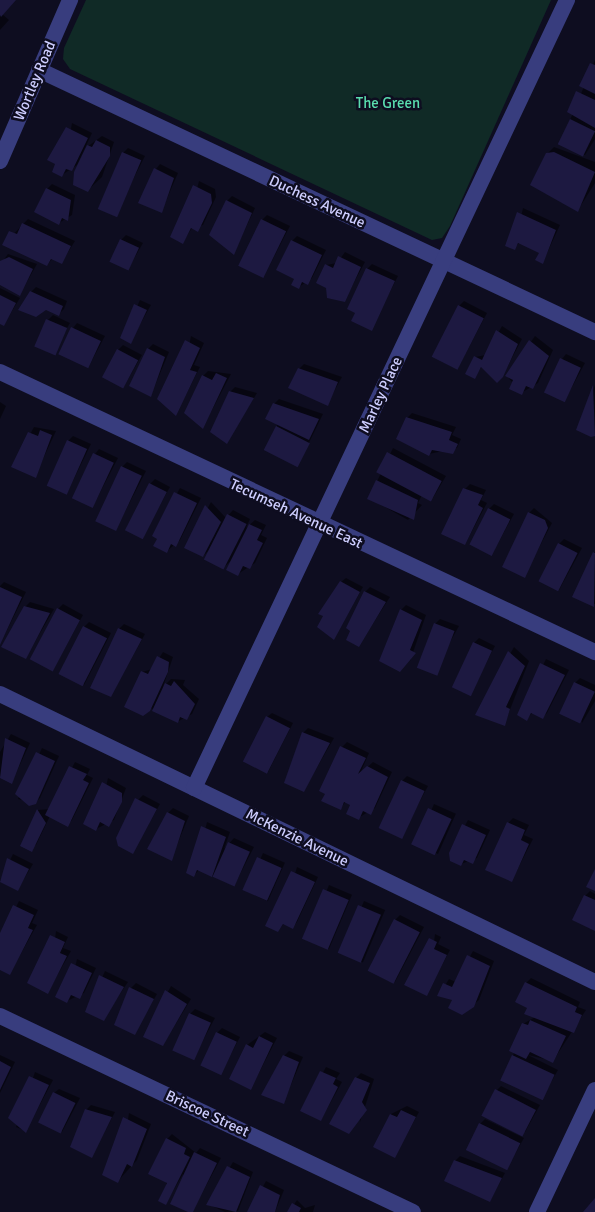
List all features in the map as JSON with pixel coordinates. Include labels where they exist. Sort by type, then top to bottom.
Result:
[{"type":"street","name":"Wortley Road","points":[[0,161],[70,0]]},
{"type":"street","name":"Marley Place","points":[[194,788],[308,540],[320,526],[567,0]]},
{"type":"street","name":"Duchess Avenue","points":[[39,70],[595,332]]},
{"type":"street","name":"Tecumseh Avenue East","points":[[0,372],[320,526],[595,652]]},
{"type":"street","name":"McKenzie Avenue","points":[[0,694],[595,982]]},
{"type":"street","name":"Briscoe Street","points":[[0,1016],[413,1212]]},
{"type":"street","points":[[537,1212],[595,1090]]},
{"type":"green space","name":"The Green","points":[[86,0],[551,0],[450,226],[442,238],[432,240],[70,69],[63,59],[64,48]]},
{"type":"building","points":[[0,0],[16,0],[1,17],[0,15]]},
{"type":"building","points":[[590,63],[595,65],[595,94],[579,86]]},
{"type":"building","points":[[576,91],[595,100],[595,128],[567,112]]},
{"type":"building","points":[[570,119],[595,131],[583,156],[558,144]]},
{"type":"building","points":[[66,127],[88,138],[72,171],[66,169],[62,177],[52,172],[55,164],[47,160]]},
{"type":"building","points":[[96,140],[110,147],[110,156],[88,192],[73,185],[74,172],[87,145],[92,147]]},
{"type":"building","points":[[122,152],[141,160],[117,217],[98,209]]},
{"type":"building","points":[[554,152],[595,172],[578,212],[530,185],[546,153]]},
{"type":"building","points":[[154,168],[174,178],[162,213],[138,203]]},
{"type":"building","points":[[193,185],[211,194],[212,203],[198,232],[191,228],[183,244],[170,237]]},
{"type":"building","points":[[46,188],[71,200],[68,221],[62,218],[59,225],[34,212]]},
{"type":"building","points":[[226,200],[252,213],[234,255],[209,235]]},
{"type":"building","points":[[517,212],[556,230],[543,264],[535,260],[539,253],[518,243],[515,250],[505,246]]},
{"type":"building","points":[[261,219],[286,231],[263,278],[238,266]]},
{"type":"building","points":[[22,223],[71,246],[62,264],[51,259],[47,266],[2,245],[9,231],[17,234]]},
{"type":"building","points":[[120,239],[139,248],[128,271],[109,262]]},
{"type":"building","points":[[291,240],[322,255],[308,285],[302,282],[299,289],[291,285],[294,279],[276,270]]},
{"type":"building","points":[[338,256],[361,267],[345,302],[327,298],[326,288],[316,283],[325,264],[333,268]]},
{"type":"building","points":[[9,257],[33,269],[20,296],[0,285],[0,261]]},
{"type":"building","points":[[366,268],[395,281],[372,331],[351,321],[355,313],[347,309]]},
{"type":"building","points":[[30,291],[63,306],[59,316],[46,310],[36,317],[18,310]]},
{"type":"building","points":[[0,295],[16,303],[4,326],[0,324]]},
{"type":"building","points":[[134,304],[147,310],[131,344],[120,338]]},
{"type":"building","points":[[458,305],[484,318],[458,370],[432,357]]},
{"type":"building","points":[[46,319],[67,328],[55,356],[34,347]]},
{"type":"building","points":[[71,327],[101,341],[88,368],[58,354]]},
{"type":"building","points":[[496,330],[518,344],[503,377],[497,383],[481,367],[475,379],[465,374],[474,356],[482,360]]},
{"type":"building","points":[[185,340],[200,348],[190,370],[197,372],[176,416],[157,399]]},
{"type":"building","points":[[529,340],[549,356],[533,389],[526,386],[522,395],[509,389],[513,380],[505,376]]},
{"type":"building","points":[[147,348],[165,357],[151,397],[129,386]]},
{"type":"building","points":[[117,349],[138,360],[123,389],[102,377]]},
{"type":"building","points":[[560,358],[581,368],[565,402],[544,392]]},
{"type":"building","points":[[298,368],[338,382],[328,406],[288,388]]},
{"type":"building","points":[[216,373],[227,378],[203,429],[184,413],[202,375],[212,380]]},
{"type":"building","points":[[593,385],[595,436],[591,437],[576,430]]},
{"type":"building","points":[[229,391],[254,398],[227,444],[210,432]]},
{"type":"building","points":[[273,403],[319,419],[309,440],[265,419]]},
{"type":"building","points":[[406,417],[452,432],[449,440],[458,444],[453,454],[432,450],[429,456],[396,439]]},
{"type":"building","points":[[276,426],[310,443],[298,467],[264,450]]},
{"type":"building","points":[[40,430],[52,435],[36,478],[11,467],[28,432],[38,436]]},
{"type":"building","points":[[67,440],[87,449],[67,495],[47,486]]},
{"type":"building","points":[[387,452],[442,481],[431,501],[376,472]]},
{"type":"building","points":[[93,453],[114,463],[93,508],[72,498]]},
{"type":"building","points":[[121,466],[142,476],[116,531],[95,521]]},
{"type":"building","points":[[376,480],[418,500],[414,520],[367,499]]},
{"type":"building","points":[[149,483],[167,492],[143,539],[125,530]]},
{"type":"building","points":[[463,488],[483,495],[478,505],[483,508],[465,545],[441,534]]},
{"type":"building","points":[[174,492],[197,503],[176,547],[171,544],[167,553],[153,546],[157,539],[152,536]]},
{"type":"building","points":[[205,505],[221,522],[203,557],[184,548]]},
{"type":"building","points":[[488,508],[510,519],[492,556],[469,545]]},
{"type":"building","points":[[528,512],[545,520],[548,528],[525,578],[502,567]]},
{"type":"building","points":[[227,514],[247,524],[223,569],[204,559]]},
{"type":"building","points":[[249,524],[262,530],[257,540],[263,543],[250,569],[243,566],[238,576],[226,570]]},
{"type":"building","points":[[558,543],[578,553],[558,591],[538,581]]},
{"type":"building","points":[[593,552],[595,553],[594,607],[572,597]]},
{"type":"building","points":[[340,581],[360,592],[334,640],[317,627],[323,616],[318,614]]},
{"type":"building","points":[[0,587],[22,597],[0,645]]},
{"type":"building","points":[[364,591],[386,602],[359,647],[346,640],[350,631],[346,628]]},
{"type":"building","points":[[24,606],[50,613],[26,659],[1,647]]},
{"type":"building","points":[[57,608],[80,620],[53,671],[30,659]]},
{"type":"building","points":[[400,609],[422,620],[410,650],[416,653],[400,672],[379,661]]},
{"type":"building","points":[[434,623],[455,631],[437,676],[417,668]]},
{"type":"building","points":[[83,626],[107,638],[83,686],[58,674]]},
{"type":"building","points":[[118,628],[142,639],[111,697],[90,688]]},
{"type":"building","points":[[473,642],[492,651],[471,696],[452,687]]},
{"type":"building","points":[[508,651],[525,666],[506,707],[510,709],[505,726],[475,715]]},
{"type":"building","points":[[157,656],[169,662],[168,672],[150,711],[143,716],[124,707],[141,671],[148,674]]},
{"type":"building","points":[[540,663],[565,675],[543,719],[531,713],[527,721],[517,715]]},
{"type":"building","points":[[174,681],[195,704],[187,720],[180,717],[178,723],[152,711],[165,683],[171,686]]},
{"type":"building","points":[[574,682],[595,692],[580,723],[559,714]]},
{"type":"building","points":[[266,716],[290,728],[267,774],[243,761]]},
{"type":"building","points":[[302,732],[330,743],[304,792],[284,783]]},
{"type":"building","points":[[5,738],[26,748],[12,784],[0,778]]},
{"type":"building","points":[[340,746],[366,758],[358,774],[367,766],[388,777],[371,815],[363,811],[359,820],[346,814],[350,805],[344,802],[341,810],[321,801],[325,794],[319,791]]},
{"type":"building","points":[[36,752],[55,761],[36,804],[29,806],[15,794]]},
{"type":"building","points":[[69,766],[87,774],[83,780],[89,783],[68,827],[45,815]]},
{"type":"building","points":[[401,780],[425,791],[402,839],[379,828]]},
{"type":"building","points":[[102,782],[122,793],[122,802],[109,827],[100,822],[96,831],[83,824]]},
{"type":"building","points":[[135,798],[157,809],[133,854],[118,846],[116,838]]},
{"type":"building","points":[[428,808],[452,819],[435,855],[411,844]]},
{"type":"building","points":[[37,809],[46,823],[32,852],[20,846]]},
{"type":"building","points":[[167,812],[185,821],[172,861],[147,849]]},
{"type":"building","points":[[507,822],[525,830],[521,840],[529,844],[512,882],[485,870]]},
{"type":"building","points":[[462,824],[486,835],[473,864],[464,860],[461,866],[450,861],[449,853]]},
{"type":"building","points":[[201,826],[226,837],[212,877],[197,870],[194,877],[186,873]]},
{"type":"building","points":[[228,842],[250,852],[234,886],[213,877]]},
{"type":"building","points":[[257,857],[282,868],[267,901],[242,890]]},
{"type":"building","points":[[7,858],[29,869],[18,891],[0,882]]},
{"type":"building","points":[[595,869],[595,891],[586,887]]},
{"type":"building","points":[[291,871],[315,882],[293,929],[283,924],[278,932],[265,926]]},
{"type":"building","points":[[323,889],[349,900],[328,950],[302,939]]},
{"type":"building","points":[[584,895],[595,900],[595,931],[572,920]]},
{"type":"building","points":[[13,905],[34,915],[28,928],[33,930],[10,975],[0,970],[0,933]]},
{"type":"building","points":[[358,905],[381,915],[361,963],[338,953]]},
{"type":"building","points":[[394,919],[420,932],[394,984],[368,971]]},
{"type":"building","points":[[50,935],[65,942],[60,953],[67,956],[48,994],[27,983]]},
{"type":"building","points":[[429,938],[437,942],[434,949],[447,955],[427,996],[404,985]]},
{"type":"building","points":[[467,955],[490,966],[474,1007],[462,1015],[448,1008],[452,1000],[437,996],[443,983],[452,987]]},
{"type":"building","points":[[71,963],[92,973],[80,999],[71,995],[67,1003],[55,997]]},
{"type":"building","points":[[99,975],[124,987],[104,1021],[85,1012]]},
{"type":"building","points":[[525,982],[577,1007],[575,1012],[582,1015],[574,1033],[524,1014],[527,1008],[515,1002]]},
{"type":"building","points":[[129,987],[154,999],[135,1035],[114,1025]]},
{"type":"building","points":[[165,990],[187,1004],[163,1046],[143,1037]]},
{"type":"building","points":[[189,1013],[211,1023],[194,1060],[172,1050]]},
{"type":"building","points":[[530,1020],[566,1036],[553,1063],[530,1052],[526,1059],[509,1051],[522,1023],[528,1025]]},
{"type":"building","points":[[216,1032],[237,1042],[221,1075],[200,1066]]},
{"type":"building","points":[[259,1036],[273,1043],[251,1090],[229,1079],[246,1044],[253,1048]]},
{"type":"building","points":[[283,1055],[299,1062],[284,1104],[261,1095]]},
{"type":"building","points":[[512,1055],[555,1075],[543,1100],[500,1080]]},
{"type":"building","points":[[0,1061],[11,1067],[0,1090]]},
{"type":"building","points":[[320,1071],[336,1078],[333,1084],[338,1087],[321,1121],[300,1111]]},
{"type":"building","points":[[29,1076],[49,1085],[26,1133],[8,1118]]},
{"type":"building","points":[[355,1077],[370,1083],[362,1102],[367,1110],[349,1134],[329,1124]]},
{"type":"building","points":[[495,1089],[536,1110],[522,1137],[481,1116]]},
{"type":"building","points":[[53,1092],[75,1103],[61,1134],[38,1123]]},
{"type":"building","points":[[85,1109],[112,1117],[92,1158],[70,1147]]},
{"type":"building","points":[[401,1110],[416,1117],[395,1158],[373,1147],[390,1114],[397,1117]]},
{"type":"building","points":[[123,1117],[147,1129],[132,1167],[127,1164],[118,1183],[102,1175]]},
{"type":"building","points":[[479,1123],[520,1143],[507,1170],[466,1150]]},
{"type":"building","points":[[166,1138],[186,1148],[184,1154],[190,1157],[166,1205],[158,1201],[167,1183],[148,1174]]},
{"type":"building","points":[[194,1152],[217,1163],[193,1212],[188,1212],[170,1204]]},
{"type":"building","points":[[454,1160],[502,1178],[490,1202],[444,1181]]},
{"type":"building","points":[[227,1166],[250,1177],[236,1212],[206,1205]]},
{"type":"building","points":[[260,1185],[280,1195],[275,1212],[247,1212]]},
{"type":"building","points":[[595,1198],[595,1212],[583,1212]]},
{"type":"building","points":[[292,1203],[301,1208],[299,1212],[287,1212]]}]
